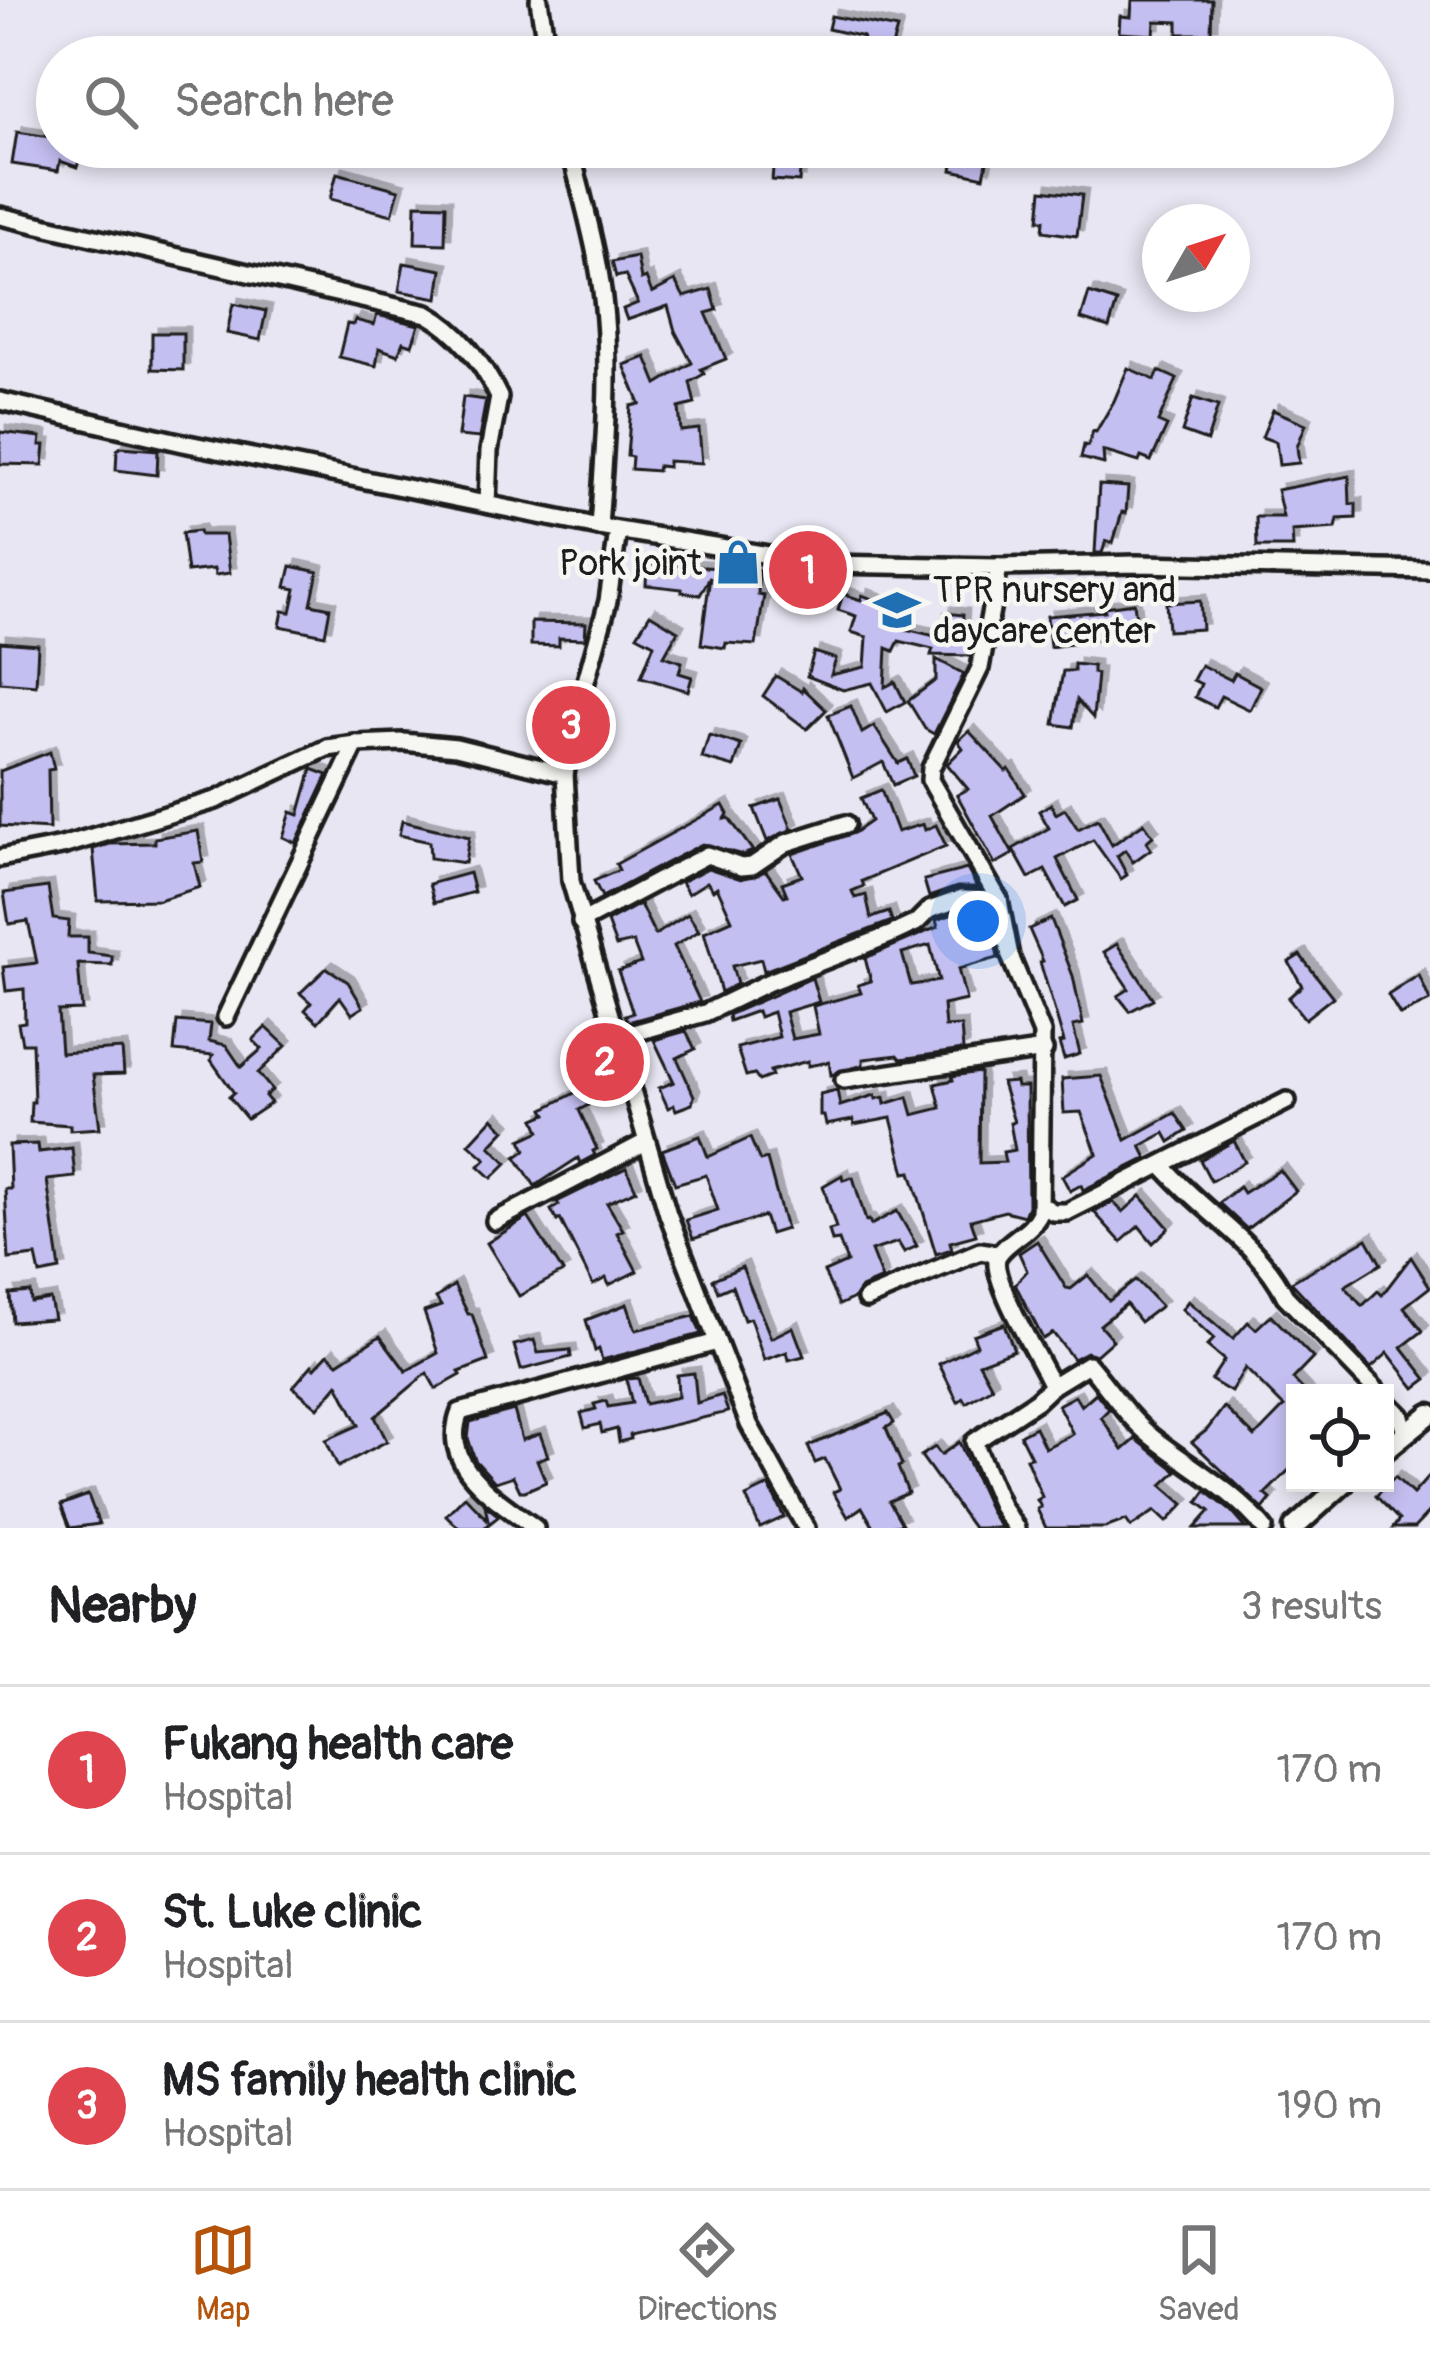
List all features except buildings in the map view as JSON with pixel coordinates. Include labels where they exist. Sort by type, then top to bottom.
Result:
[{"type":"street","points":[[538,0],[544,36]]},
{"type":"street","points":[[575,168],[604,311],[607,413],[599,527]]},
{"type":"street","points":[[0,216],[428,314],[442,322],[477,359],[499,397],[489,451],[487,504]]},
{"type":"street","points":[[0,401],[618,531],[823,564],[1430,570]]},
{"type":"street","points":[[618,531],[608,601],[565,774],[571,881],[619,1037],[644,1143],[749,1424],[806,1528]]},
{"type":"street","points":[[999,567],[980,668],[931,768],[930,780],[999,900],[1010,956],[1044,1050],[1042,1205],[1033,1227],[999,1254],[994,1266],[1052,1386]]},
{"type":"street","points":[[0,858],[62,846],[216,800],[327,748],[403,742],[456,747],[565,774]]},
{"type":"street","points":[[226,1017],[356,744]]},
{"type":"street","points":[[581,922],[707,855],[752,866],[786,843],[846,824]]},
{"type":"street","points":[[619,1037],[705,1013],[769,982],[890,935],[916,923],[929,910],[960,899],[999,900]]},
{"type":"street","points":[[844,1080],[1044,1050]]},
{"type":"street","points":[[1042,1205],[1053,1212],[1067,1212],[1287,1101]]},
{"type":"street","points":[[495,1221],[644,1143]]},
{"type":"street","points":[[1162,1166],[1258,1257],[1278,1278],[1285,1296],[1370,1384]]},
{"type":"street","points":[[866,1299],[980,1251],[999,1254]]},
{"type":"street","points":[[536,1528],[466,1474],[457,1436],[460,1412],[717,1342]]},
{"type":"street","points":[[1016,1528],[1002,1508],[974,1442],[1088,1364],[1109,1394],[1151,1436],[1264,1528]]},
{"type":"street","points":[[1394,1409],[1406,1434]]},
{"type":"street","points":[[1394,1443],[1430,1414]]},
{"type":"street","points":[[1294,1528],[1335,1492]]},
{"type":"place","name":"Pork joint","points":[[738,562]]},
{"type":"place","name":"Fukang health care","points":[[808,570]]},
{"type":"place","name":"TPR nursery and daycare center","points":[[897,610]]},
{"type":"place","name":"MS family health clinic","points":[[571,725]]},
{"type":"place","name":"St. Luke clinic","points":[[605,1062]]}]
